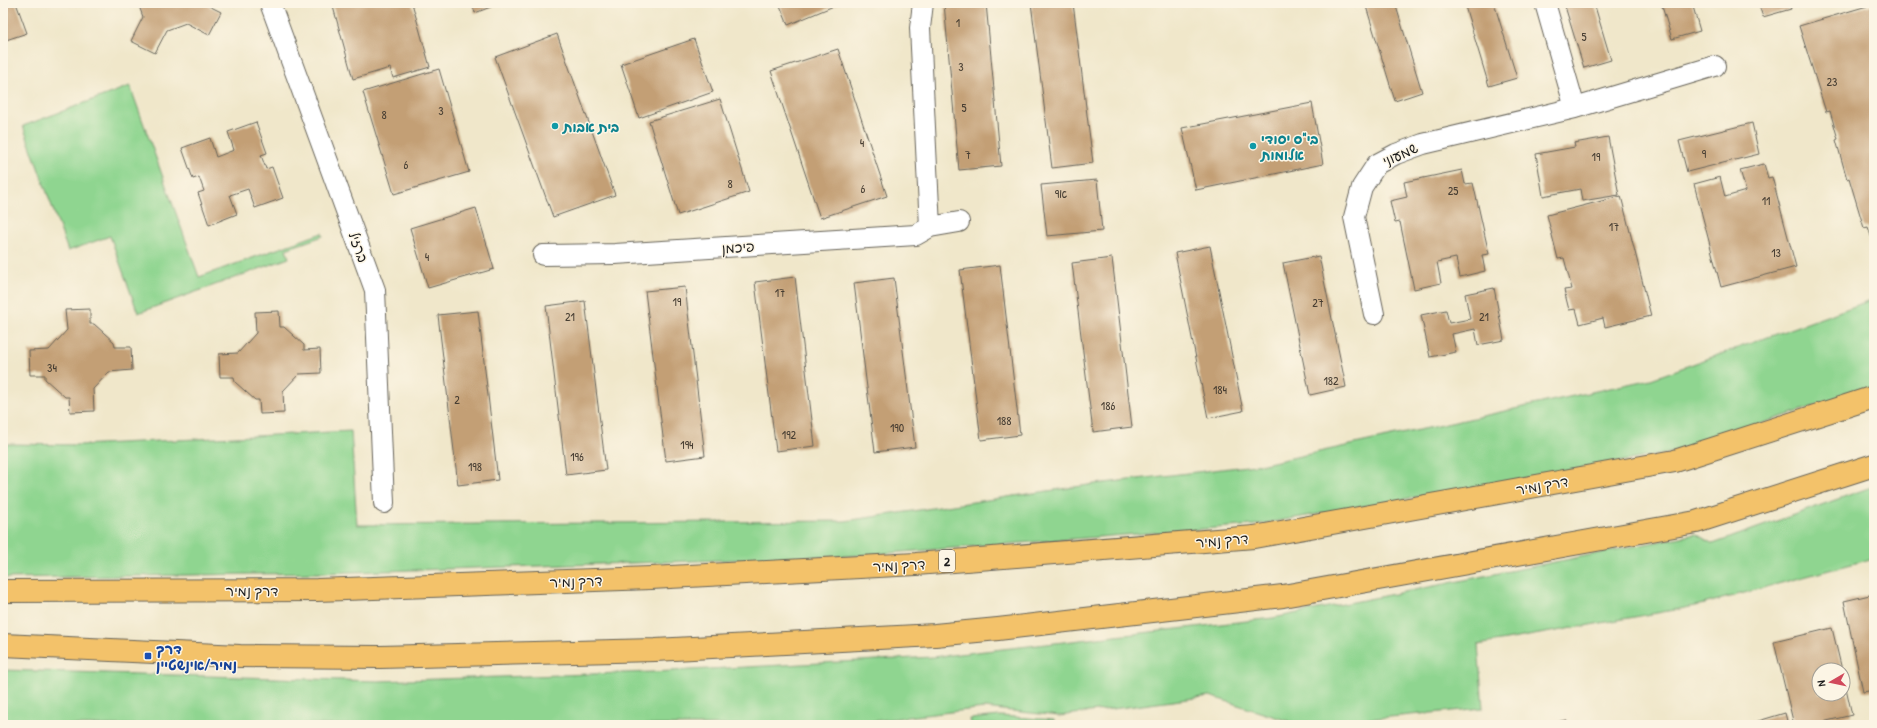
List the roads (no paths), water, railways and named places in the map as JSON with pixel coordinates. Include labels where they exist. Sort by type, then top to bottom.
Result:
[{"type":"highway","name":"דרך נמיר","points":[[3,591],[317,590],[651,578],[916,564],[1254,537],[1675,461],[1874,397]]},
{"type":"highway","points":[[3,645],[240,656],[380,657],[655,650],[934,636],[998,630],[1284,596],[1696,522],[1874,465]]},
{"type":"street","name":"ברזיל","points":[[270,3],[375,290],[384,503]]},
{"type":"street","points":[[923,3],[920,28],[930,227]]},
{"type":"street","points":[[1545,3],[1575,108]]},
{"type":"street","name":"שמעוני","points":[[1374,314],[1354,217],[1362,187],[1377,164],[1396,154],[1423,144],[1575,108],[1715,66]]},
{"type":"street","name":"פיכמן","points":[[543,256],[615,254],[916,235],[930,227],[959,222]]},
{"type":"place","name":"בית אבות","points":[[555,126]]},
{"type":"place","name":"בי\"ס יסודי אלומות","points":[[1253,146]]},
{"type":"place","name":"דרך נמיר/אינשטיין","points":[[148,656]]}]
